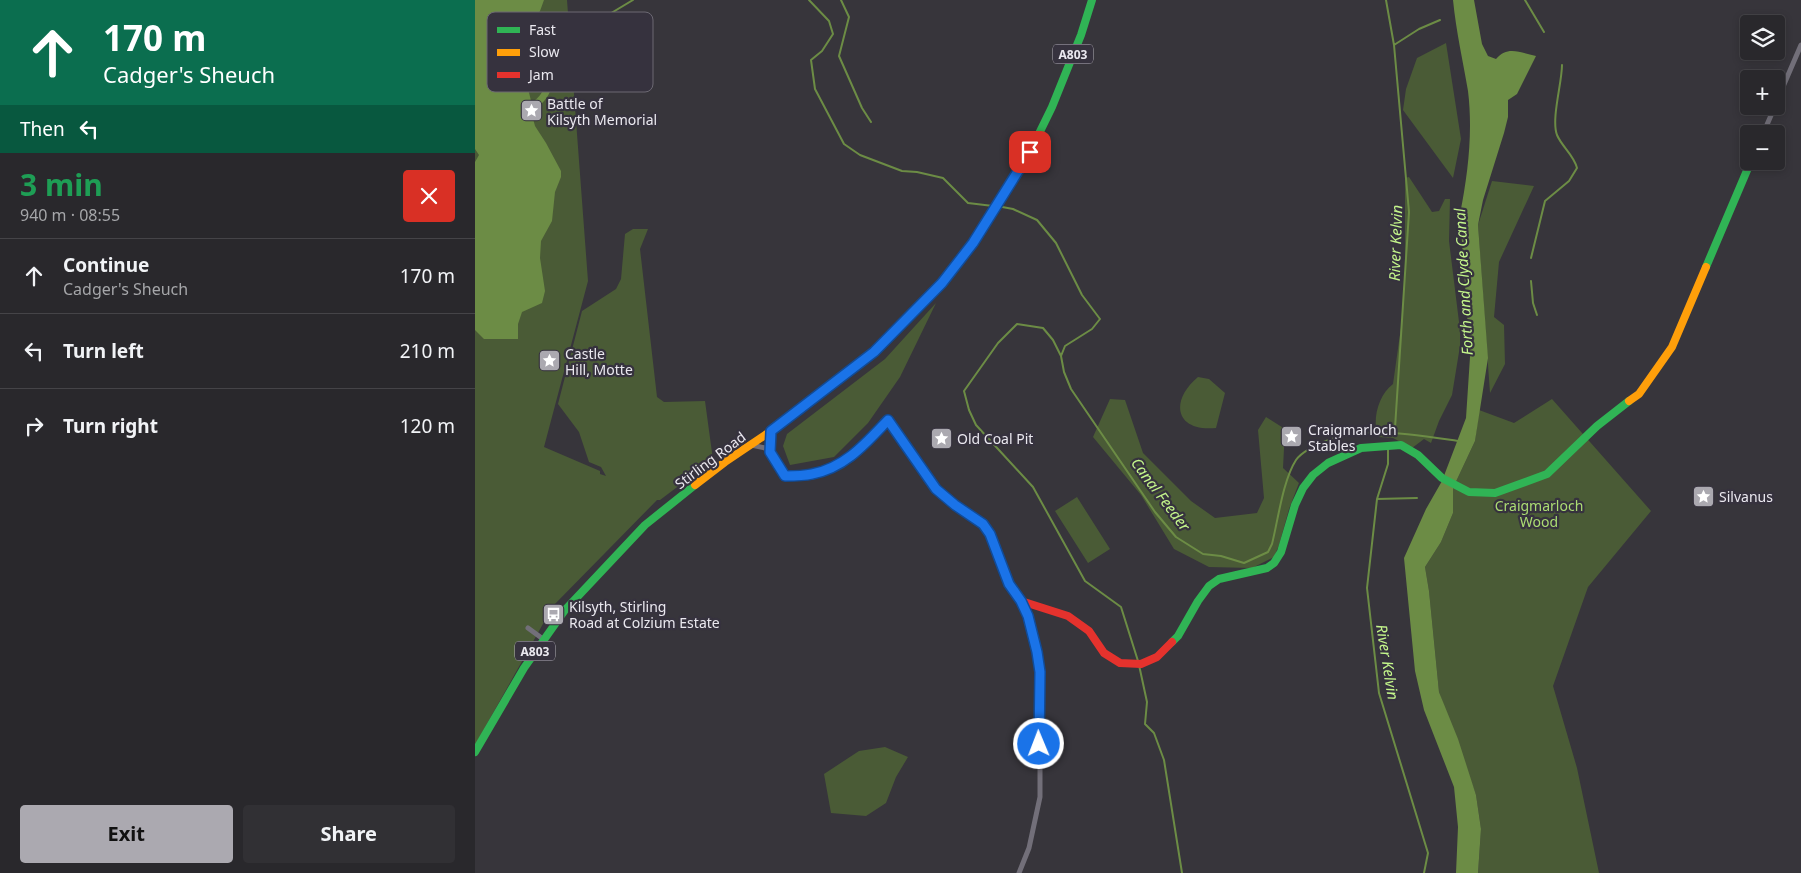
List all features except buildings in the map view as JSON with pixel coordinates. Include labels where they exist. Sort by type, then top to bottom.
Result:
[{"type":"street","name":"Stirling Road","points":[[475,752],[500,707],[543,639],[565,610],[645,525],[725,462],[771,431],[874,352],[942,283],[973,243],[1030,152],[1052,107],[1081,35],[1092,0]]},
{"type":"street","points":[[1785,82],[1801,45]]},
{"type":"street","points":[[1021,601],[1068,616],[1089,631],[1104,653],[1111,658],[1121,663],[1138,664],[1157,657],[1178,636],[1209,586],[1219,579],[1267,568],[1274,563],[1281,552],[1295,504],[1303,488],[1313,475],[1328,463],[1361,448],[1401,445],[1419,455],[1442,478],[1469,492],[1495,493],[1547,474],[1597,426],[1639,394],[1672,347],[1747,170]]},
{"type":"street","points":[[750,445],[765,448],[770,452],[785,476],[812,474],[834,468],[846,461],[866,444],[888,420],[936,489],[983,524],[990,534],[1009,584],[1021,601],[1028,616],[1039,665],[1040,797],[1029,848],[1019,873]]},
{"type":"street","points":[[770,452],[771,431]]},
{"type":"street","points":[[529,628],[543,639]]},
{"type":"green space","points":[[475,0],[567,0],[568,12],[487,12],[487,92],[574,92],[588,281],[544,447],[600,471],[600,474],[606,476],[601,467],[589,462],[579,432],[558,404],[582,311],[616,289],[621,279],[625,234],[633,229],[648,229],[640,249],[657,397],[664,402],[705,401],[713,460],[660,500],[657,500],[553,606],[475,745]]},
{"type":"green space","points":[[1446,43],[1461,139],[1453,178],[1403,110],[1406,89],[1417,58]]},
{"type":"green space","points":[[1409,177],[1432,212],[1439,211],[1445,199],[1450,199],[1449,241],[1460,330],[1460,346],[1452,395],[1431,443],[1424,439],[1412,448],[1393,438],[1378,437],[1376,430],[1376,416],[1380,401],[1393,384],[1402,320],[1405,272],[1405,178]]},
{"type":"green space","points":[[1492,181],[1534,186],[1499,262],[1494,317],[1504,325],[1505,364],[1490,393],[1478,225]]},
{"type":"green space","points":[[936,303],[900,377],[868,423],[834,457],[790,465],[783,446],[787,434],[885,359]]},
{"type":"green space","points":[[1198,377],[1209,379],[1225,393],[1216,428],[1202,428],[1192,425],[1184,420],[1181,413],[1180,404],[1183,395]]},
{"type":"green space","points":[[1110,399],[1125,400],[1143,453],[1191,501],[1215,518],[1257,513],[1264,498],[1258,430],[1266,417],[1285,429],[1283,468],[1299,483],[1274,557],[1252,568],[1209,567],[1174,549],[1141,495],[1093,437]]},
{"type":"green space","name":"Craigmarloch Wood","points":[[1552,399],[1651,511],[1588,587],[1553,686],[1577,768],[1599,873],[1478,873],[1481,829],[1476,795],[1439,692],[1425,567],[1441,542],[1453,513],[1453,488],[1475,441],[1479,410],[1514,423]]},
{"type":"green space","points":[[1077,497],[1110,549],[1088,563],[1055,511]]},
{"type":"green space","points":[[885,747],[908,757],[896,777],[886,803],[866,816],[831,813],[824,774],[859,751]]},
{"type":"shaded area","points":[[475,0],[544,0],[539,12],[487,12],[487,92],[526,92],[535,126],[561,171],[561,177],[555,192],[552,221],[541,241],[540,258],[545,291],[542,303],[522,312],[518,324],[518,339],[484,339],[475,330],[475,162],[479,155],[475,149]]},
{"type":"shaded area","points":[[1453,0],[1474,0],[1482,44],[1488,56],[1496,59],[1505,52],[1515,51],[1536,56],[1517,94],[1508,100],[1508,117],[1483,200],[1478,225],[1488,358],[1475,441],[1453,488],[1453,513],[1441,542],[1425,567],[1439,692],[1458,739],[1476,795],[1481,829],[1478,873],[1456,873],[1458,827],[1454,787],[1424,710],[1415,671],[1404,558],[1426,509],[1442,481],[1466,418],[1470,357],[1460,214],[1467,168],[1470,122],[1468,91]]},
{"type":"waterway","points":[[613,12],[633,0]]},
{"type":"waterway","points":[[809,0],[829,21],[833,34],[822,51],[811,60],[815,89],[844,144],[860,155],[902,171],[917,172],[943,178],[968,203],[993,206]]},
{"type":"waterway","points":[[841,0],[849,17],[839,56],[862,108],[871,122]]},
{"type":"waterway","name":"River Kelvin","points":[[1386,0],[1394,45],[1409,212],[1395,428]]},
{"type":"waterway","points":[[1525,0],[1544,32]]},
{"type":"waterway","points":[[1394,45],[1419,29],[1440,20]]},
{"type":"waterway","points":[[1531,258],[1545,201],[1569,181],[1577,168],[1559,139],[1555,128],[1562,65]]},
{"type":"waterway","points":[[525,92],[529,107],[539,101],[546,92]]},
{"type":"waterway","points":[[997,206],[1013,209],[1037,220],[1056,243],[1082,295],[1100,319],[1092,329],[1065,346],[1061,356],[1053,340],[1043,328],[1017,324],[998,343],[964,391],[969,410],[976,425],[1033,487],[1085,581],[1121,607],[1138,661]]},
{"type":"waterway","points":[[1531,281],[1533,303],[1537,315]]},
{"type":"waterway","name":"Canal Feeder","points":[[1061,356],[1064,372],[1071,389],[1155,512],[1176,537],[1203,554],[1221,556],[1244,563],[1268,552],[1272,544],[1284,489],[1291,468],[1299,456],[1311,448],[1345,435],[1383,432],[1458,441]]},
{"type":"waterway","name":"River Kelvin","points":[[1388,450],[1388,464],[1377,499],[1367,588],[1379,693],[1428,853],[1424,873]]},
{"type":"waterway","points":[[1377,499],[1417,498]]},
{"type":"waterway","points":[[1139,665],[1147,702],[1145,724],[1154,733],[1164,760],[1182,873]]},
{"type":"traffic: fast","points":[[882,344],[942,283],[973,243],[1030,152],[1052,107],[1081,35],[1092,0]]},
{"type":"traffic: fast","points":[[1706,267],[1747,170]]},
{"type":"traffic: fast","points":[[1172,642],[1178,636],[1209,586],[1219,579],[1267,568],[1274,563],[1281,552],[1295,505],[1303,488],[1313,475],[1328,463],[1361,448],[1401,445],[1418,455],[1442,478],[1469,492],[1495,493],[1547,474],[1597,426],[1629,401]]},
{"type":"traffic: fast","points":[[771,431],[770,452],[785,476],[802,475],[818,472],[843,461],[855,453],[888,420],[936,489],[983,524],[990,534],[1009,586]]},
{"type":"traffic: fast","points":[[475,752],[524,668],[565,610],[645,525],[695,485]]},
{"type":"traffic: slow","points":[[1629,401],[1639,394],[1672,347],[1706,267]]},
{"type":"traffic: slow","points":[[695,485],[771,431],[882,344]]},
{"type":"traffic: jam","points":[[1009,586],[1021,601],[1068,616],[1089,631],[1104,653],[1120,663],[1141,664],[1157,657],[1172,642]]},
{"type":"place","name":"Battle of Kilsyth Memorial","points":[[531,111]]},
{"type":"place","name":"Castle Hill, Motte","points":[[549,361]]},
{"type":"place","name":"Craigmarloch Stables","points":[[1292,437]]},
{"type":"place","name":"Old Coal Pit","points":[[941,438]]},
{"type":"place","name":"Silvanus","points":[[1703,496]]},
{"type":"place","name":"Kilsyth, Stirling Road at Colzium Estate","points":[[553,614]]},
{"type":"route","points":[[1030,152],[973,243],[942,283],[874,352],[771,431],[770,452],[785,476],[812,474],[834,468],[846,461],[866,444],[888,420],[936,489],[983,524],[990,534],[1009,584],[1021,601],[1028,616],[1037,652],[1040,672],[1039,744]]},
{"type":"water label","name":"Forth and Clyde Canal","points":[[1463,282]]}]
